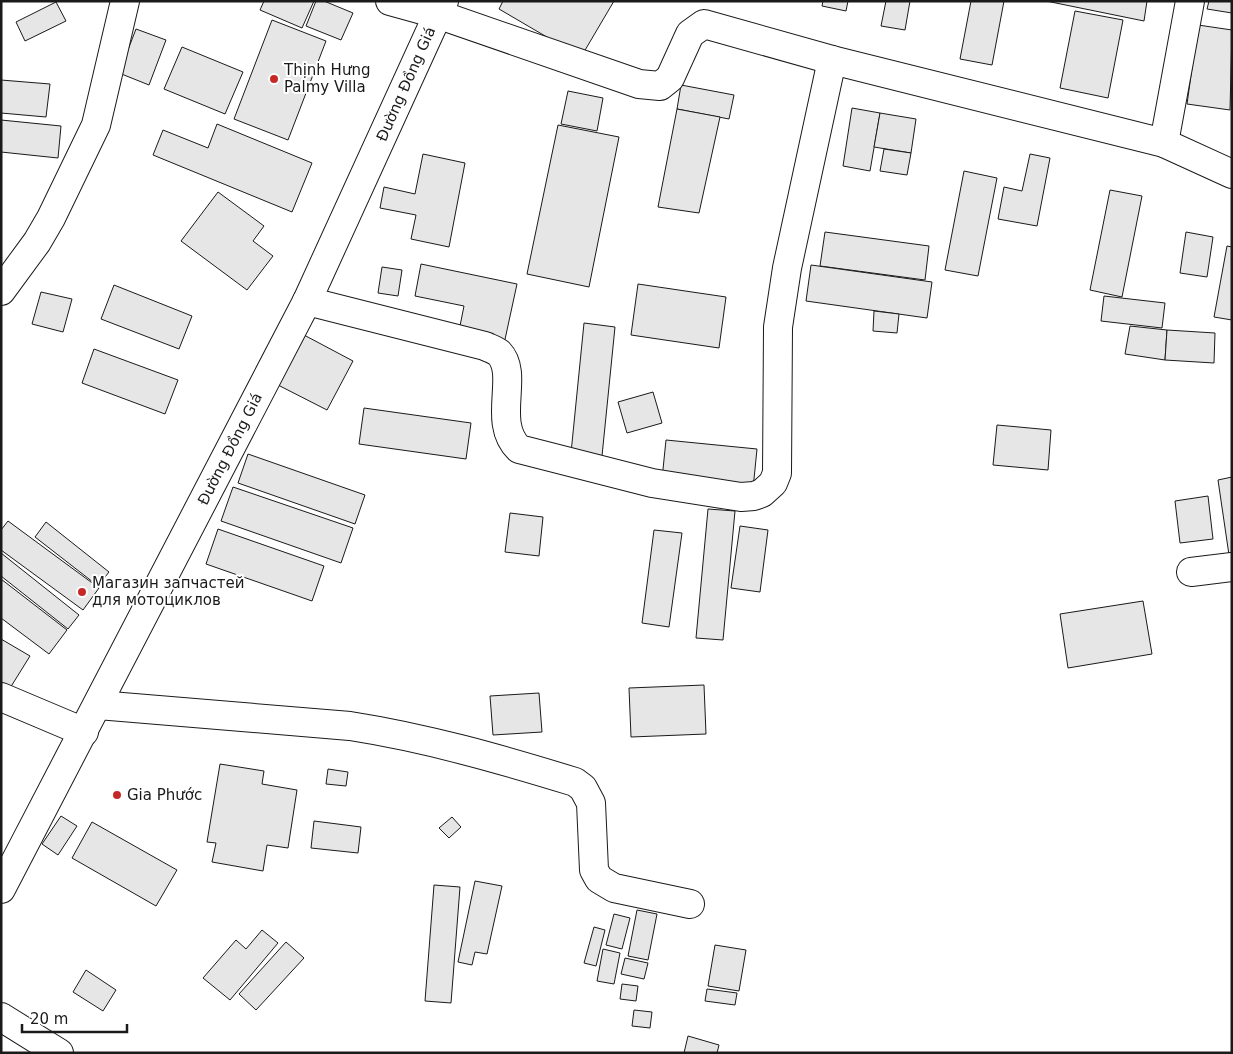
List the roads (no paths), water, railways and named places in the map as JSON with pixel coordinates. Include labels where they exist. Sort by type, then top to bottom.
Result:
[{"type":"street","points":[[1,291],[37,242],[51,218],[96,124],[125,1]]},
{"type":"street","points":[[390,1],[440,8],[640,84],[660,86],[670,78],[690,34],[704,24],[832,60],[1164,143],[1232,174]]},
{"type":"street","points":[[1164,143],[1190,1]]},
{"type":"street","name":"Đường Đồng Giá","points":[[1,889],[307,301],[440,8]]},
{"type":"street","points":[[307,301],[485,346],[499,354],[506,374],[506,428],[512,442],[518,449],[652,483],[741,497],[754,496],[768,488],[777,473],[779,460],[778,327],[787,268],[832,60]]},
{"type":"street","points":[[1191,572],[1232,567]]},
{"type":"street","points":[[1,697],[84,732]]},
{"type":"street","points":[[98,705],[350,726],[388,732],[479,753],[575,782],[584,788],[591,803],[594,870],[599,879],[614,888],[690,904]]},
{"type":"street","points":[[1,1017],[59,1053]]},
{"type":"place","name":"Thịnh Hưng Palmy Villa","points":[[274,79]]},
{"type":"place","name":"Магазин запчастей для мотоциклов","points":[[82,592]]},
{"type":"place","name":"Gia Phước","points":[[117,795]]}]
